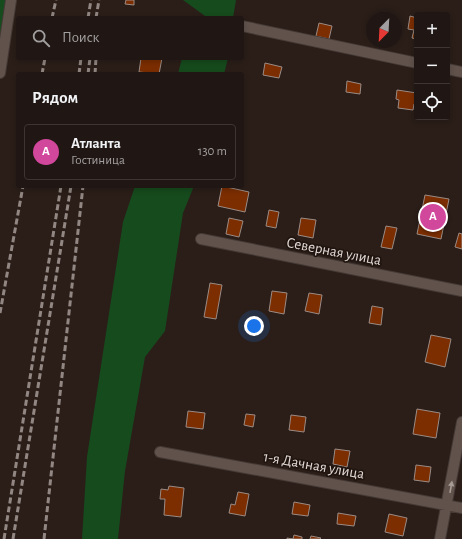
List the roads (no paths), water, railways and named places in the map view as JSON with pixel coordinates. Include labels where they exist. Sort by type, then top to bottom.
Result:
[{"type":"street","points":[[0,73],[11,0]]},
{"type":"street","points":[[244,26],[414,62]]},
{"type":"street","points":[[450,70],[462,72]]},
{"type":"street","name":"Северная улица","points":[[201,239],[462,291]]},
{"type":"street","points":[[440,539],[448,505],[462,422]]},
{"type":"street","name":"1-я Дачная улица","points":[[160,452],[462,508]]},
{"type":"railway","points":[[52,16],[56,0]]},
{"type":"railway","points":[[88,16],[91,0]]},
{"type":"railway","points":[[96,16],[99,0]]},
{"type":"railway","points":[[42,72],[45,60]]},
{"type":"railway","points":[[79,72],[81,60]]},
{"type":"railway","points":[[88,72],[90,60]]},
{"type":"railway","points":[[95,72],[96,60]]},
{"type":"railway","points":[[0,313],[23,188]]},
{"type":"railway","points":[[4,539],[61,188]]},
{"type":"railway","points":[[13,539],[71,188]]},
{"type":"railway","points":[[44,539],[83,188]]},
{"type":"place","name":"Атланта","points":[[433,217]]}]
